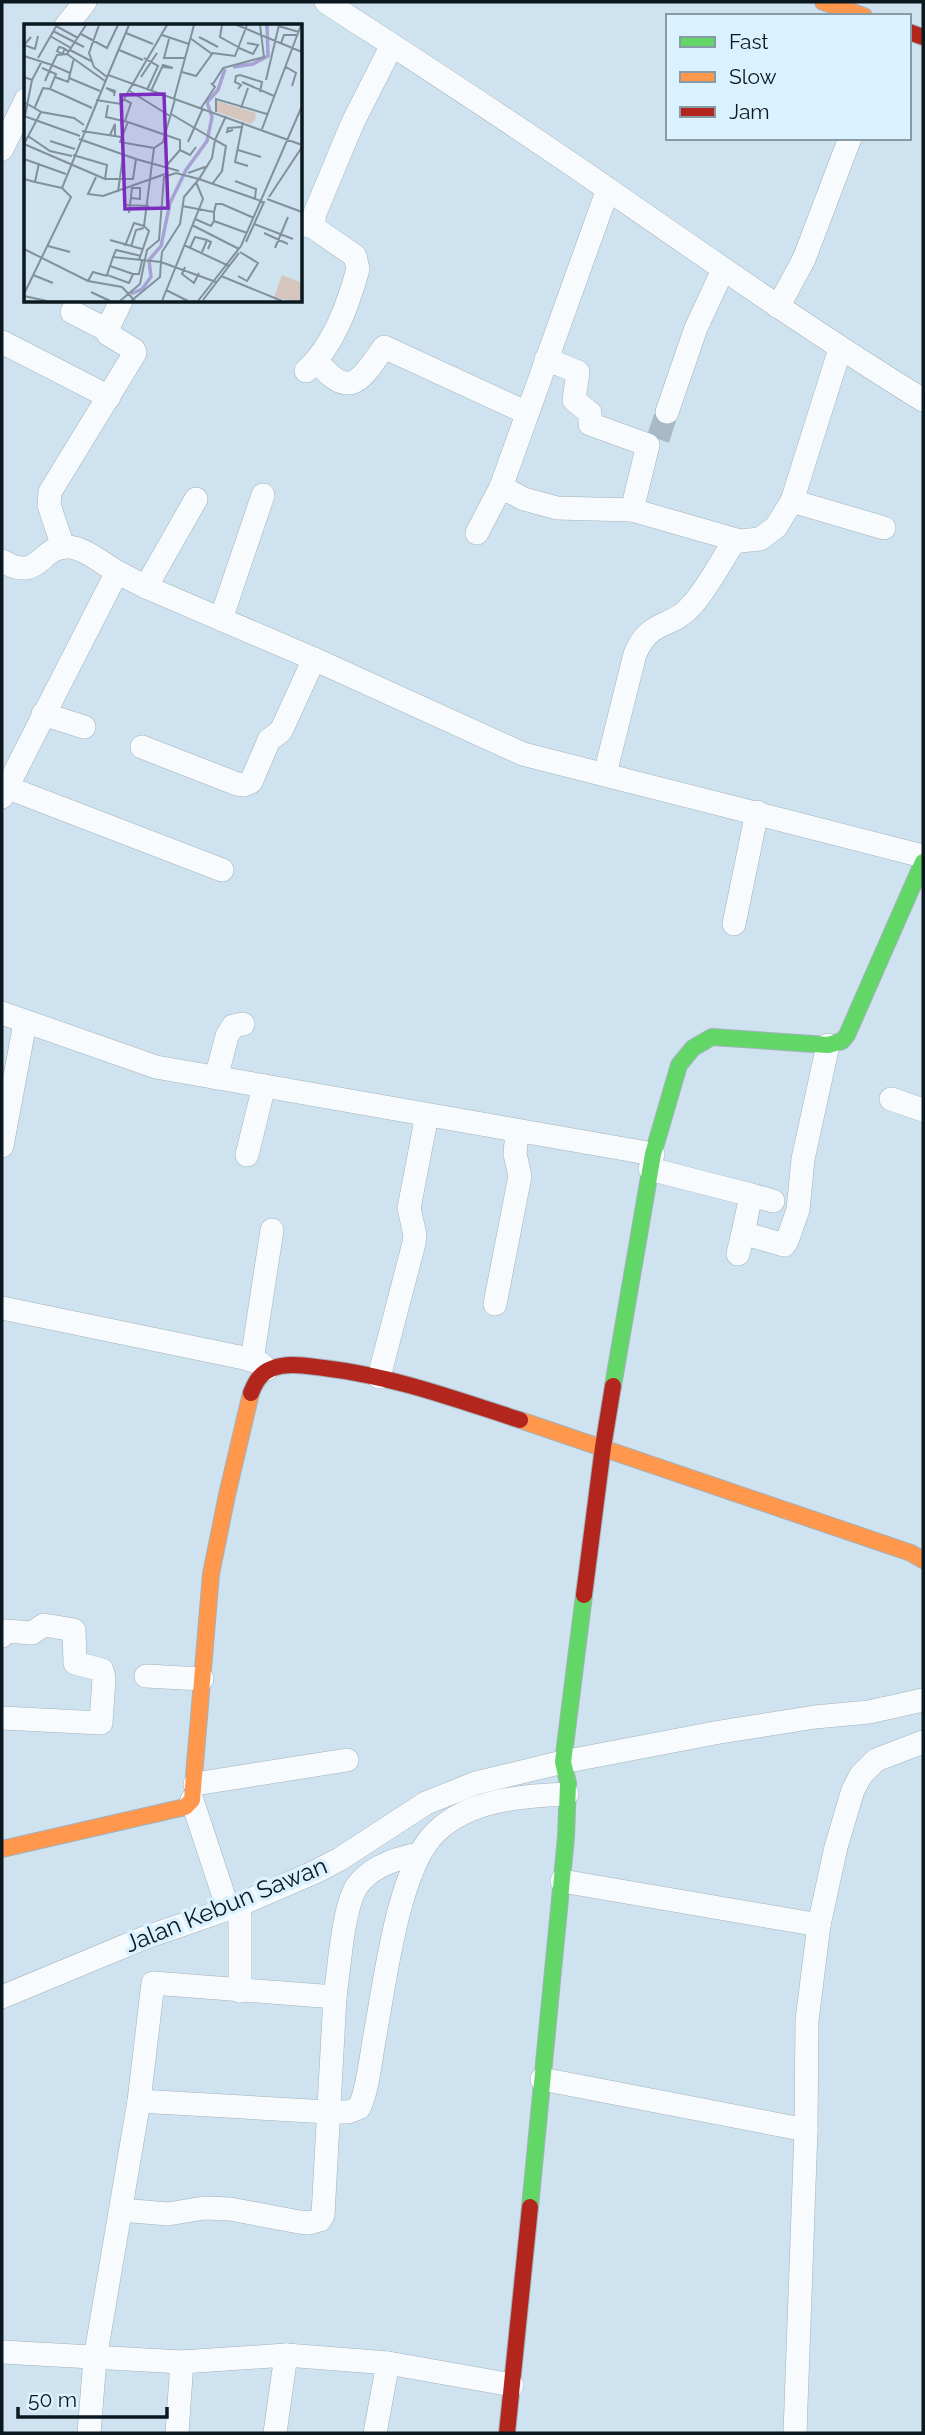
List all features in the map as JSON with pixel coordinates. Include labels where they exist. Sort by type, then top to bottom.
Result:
[{"type":"street","points":[[68,24],[85,2]]},
{"type":"street","points":[[326,2],[608,189],[840,349],[923,400]]},
{"type":"street","points":[[824,2],[858,14]]},
{"type":"street","points":[[392,45],[353,122],[315,213],[307,225],[355,256],[358,264],[353,286],[329,344],[312,366],[335,379],[352,383],[362,377],[384,347],[527,413]]},
{"type":"street","points":[[2,149],[24,104]]},
{"type":"street","points":[[778,307],[804,259],[849,140]]},
{"type":"street","points":[[477,533],[501,487],[608,189]]},
{"type":"street","points":[[667,412],[696,328],[723,270]]},
{"type":"street","points":[[107,330],[120,303]]},
{"type":"street","points":[[64,547],[50,505],[50,492],[135,354],[134,350],[107,330],[72,312]]},
{"type":"street","points":[[2,342],[109,397]]},
{"type":"street","points":[[501,487],[524,499],[557,508],[632,510],[735,540],[750,541],[767,535],[776,527],[792,501],[840,349]]},
{"type":"street","points":[[546,359],[578,372],[574,400],[590,413],[590,424],[653,442],[632,510]]},
{"type":"street","points":[[221,619],[263,495]]},
{"type":"street","points":[[146,587],[195,499]]},
{"type":"street","points":[[792,501],[884,528]]},
{"type":"street","points":[[605,774],[635,654],[641,640],[652,629],[683,614],[692,605],[735,540]]},
{"type":"street","points":[[2,561],[13,567],[29,568],[64,547],[76,549],[146,587],[314,659],[523,754],[923,856]]},
{"type":"street","points":[[117,572],[4,792],[222,870]]},
{"type":"street","points":[[142,747],[237,784],[251,782],[270,740],[281,731],[314,659]]},
{"type":"street","points":[[43,714],[84,727]]},
{"type":"street","points":[[734,924],[757,812]]},
{"type":"street","points":[[508,2433],[562,1881],[567,1792],[565,1765],[603,1447],[651,1162],[679,1065],[697,1043],[712,1037],[828,1045],[842,1041],[923,862]]},
{"type":"street","points":[[2,1013],[156,1067],[517,1130],[651,1162],[773,1201]]},
{"type":"street","points":[[2,1146],[26,1023]]},
{"type":"street","points":[[216,1078],[230,1030],[233,1026],[243,1024]]},
{"type":"street","points":[[751,1195],[741,1244],[784,1245],[798,1210],[803,1159],[828,1045]]},
{"type":"street","points":[[247,1155],[264,1087]]},
{"type":"street","points":[[891,1100],[923,1110]]},
{"type":"street","points":[[379,1377],[414,1242],[409,1208],[426,1115]]},
{"type":"street","points":[[495,1304],[520,1176],[515,1154],[517,1130]]},
{"type":"street","points":[[240,1991],[235,1917],[194,1792],[208,1602],[225,1500],[252,1391],[258,1378],[272,1230]]},
{"type":"street","points":[[2,1307],[259,1365],[294,1366],[379,1377],[419,1387],[919,1550]]},
{"type":"street","points":[[2,1636],[5,1631],[32,1633],[44,1625],[74,1630],[75,1663],[102,1670],[104,1678],[101,1723],[2,1718]]},
{"type":"street","points":[[146,1675],[202,1679]]},
{"type":"street","name":"Jalan Kebun Sawan","points":[[2,1997],[144,1938],[235,1917],[340,1860],[402,1817],[449,1793],[488,1780],[720,1732],[815,1717],[869,1712],[923,1700]]},
{"type":"street","points":[[795,2433],[808,1998],[819,1925],[836,1847],[853,1790],[861,1775],[876,1760],[923,1742]]},
{"type":"street","points":[[2,1849],[185,1807],[194,1792],[347,1760]]},
{"type":"street","points":[[139,2101],[328,2112],[355,2110],[361,2103],[398,1916],[412,1867],[419,1854],[436,1831],[453,1819],[479,1807],[517,1798],[567,1792]]},
{"type":"street","points":[[121,2210],[168,2214],[219,2208],[299,2222],[316,2222],[323,2215],[335,1997],[347,1919],[357,1886],[383,1866],[405,1856],[419,1854]]},
{"type":"street","points":[[562,1881],[819,1925]]},
{"type":"street","points":[[89,2433],[97,2350],[139,2101],[153,1983],[335,1997]]},
{"type":"street","points":[[542,2079],[806,2130]]},
{"type":"street","points":[[2,2352],[97,2350],[182,2362],[286,2355],[388,2363],[512,2385]]},
{"type":"street","points":[[275,2433],[286,2355]]},
{"type":"street","points":[[177,2433],[182,2362]]},
{"type":"street","points":[[375,2433],[388,2363]]},
{"type":"tunnel","points":[[658,439],[667,412]]},
{"type":"traffic: fast","points":[[613,1386],[653,1154],[679,1065],[693,1048],[712,1037],[828,1045],[842,1041],[923,862]]},
{"type":"traffic: fast","points":[[530,2207],[566,1837],[568,1783],[563,1762],[584,1595]]},
{"type":"traffic: slow","points":[[823,2],[858,14]]},
{"type":"traffic: slow","points":[[2,1849],[185,1807],[192,1800],[211,1574],[251,1393]]},
{"type":"traffic: slow","points":[[520,1420],[911,1553],[923,1560]]},
{"type":"traffic: jam","points":[[911,33],[923,37]]},
{"type":"traffic: jam","points":[[251,1393],[258,1379],[267,1371],[284,1366],[304,1366],[399,1382],[520,1420]]},
{"type":"traffic: jam","points":[[584,1595],[613,1386]]},
{"type":"traffic: jam","points":[[507,2433],[530,2207]]}]
